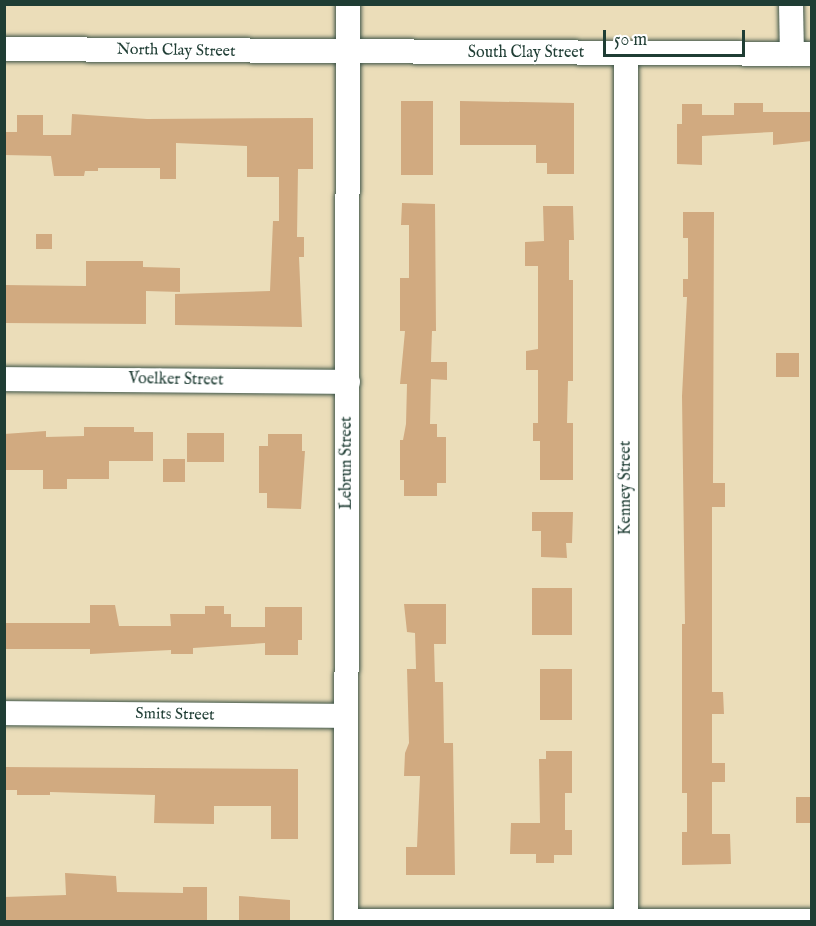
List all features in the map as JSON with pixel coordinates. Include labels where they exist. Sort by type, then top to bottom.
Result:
[{"type":"street","name":"Lebrun Street","points":[[346,921],[348,4]]},
{"type":"street","points":[[791,4],[802,54]]},
{"type":"street","name":"North Clay Street","points":[[4,49],[348,52]]},
{"type":"street","name":"South Clay Street","points":[[348,52],[802,54]]},
{"type":"street","name":"Kenney Street","points":[[626,54],[626,921]]},
{"type":"street","name":"Voelker Street","points":[[4,379],[348,382]]},
{"type":"street","name":"Smits Street","points":[[4,713],[346,716]]},
{"type":"street","points":[[346,921],[812,921]]},
{"type":"building","points":[[401,101],[433,101],[433,175],[401,175]]},
{"type":"building","points":[[460,101],[574,103],[574,174],[547,174],[547,163],[536,163],[536,145],[460,145]]},
{"type":"building","points":[[734,103],[763,103],[763,112],[812,112],[812,141],[773,145],[773,132],[702,136],[702,165],[677,164],[677,124],[682,124],[682,104],[702,104],[702,115],[734,115]]},
{"type":"building","points":[[72,114],[147,119],[313,118],[313,169],[298,169],[297,237],[304,237],[304,257],[299,257],[302,327],[175,325],[175,294],[270,291],[273,221],[279,221],[279,177],[247,177],[247,146],[176,143],[176,179],[160,179],[160,168],[98,168],[98,171],[85,171],[84,176],[54,176],[51,156],[4,155],[4,132],[17,132],[17,115],[43,115],[43,135],[71,135]]},
{"type":"building","points":[[402,203],[435,204],[436,331],[432,331],[431,362],[447,362],[447,380],[431,379],[430,424],[437,424],[437,437],[446,437],[446,483],[437,483],[437,496],[404,496],[404,480],[400,480],[400,440],[403,440],[406,424],[407,384],[400,384],[405,331],[400,331],[400,278],[409,278],[409,225],[401,225]]},
{"type":"building","points":[[543,206],[573,206],[574,240],[569,240],[569,280],[573,280],[573,381],[568,381],[567,423],[573,423],[573,480],[540,480],[540,441],[533,441],[533,423],[538,423],[538,370],[526,370],[526,351],[538,349],[538,266],[525,266],[525,242],[544,241]]},
{"type":"building","points":[[683,212],[714,212],[713,483],[725,483],[725,507],[712,507],[712,692],[723,692],[724,714],[712,714],[712,763],[725,763],[725,782],[712,782],[712,834],[730,834],[731,864],[682,865],[682,832],[687,832],[687,793],[682,793],[682,624],[685,624],[682,396],[687,297],[683,297],[683,279],[688,279],[688,238],[683,238]]},
{"type":"building","points":[[36,234],[52,234],[52,249],[36,249]]},
{"type":"building","points":[[86,261],[143,261],[143,267],[180,268],[180,292],[146,291],[146,324],[4,323],[4,285],[86,286]]},
{"type":"building","points":[[776,353],[799,353],[799,377],[776,377]]},
{"type":"building","points":[[84,427],[134,427],[134,432],[153,432],[153,461],[109,461],[109,479],[67,479],[67,489],[43,489],[43,470],[4,470],[4,434],[46,431],[46,437],[84,436]]},
{"type":"building","points":[[187,433],[224,433],[224,462],[187,462]]},
{"type":"building","points":[[268,434],[302,434],[302,451],[305,451],[301,509],[267,508],[267,493],[259,493],[259,446],[268,446]]},
{"type":"building","points":[[163,459],[185,459],[185,482],[163,482]]},
{"type":"building","points":[[532,512],[573,512],[572,543],[566,543],[567,558],[541,557],[541,531],[532,531]]},
{"type":"building","points":[[532,588],[572,588],[572,635],[532,635]]},
{"type":"building","points":[[404,604],[446,604],[446,644],[434,644],[435,682],[443,682],[444,743],[453,743],[455,875],[406,875],[406,847],[417,847],[420,776],[404,776],[405,753],[409,743],[407,669],[416,669],[415,633],[407,632]]},
{"type":"building","points":[[90,605],[115,605],[119,626],[171,626],[170,614],[205,614],[205,606],[224,606],[224,614],[231,614],[231,627],[265,627],[265,607],[302,607],[302,640],[298,640],[298,655],[265,655],[265,643],[193,648],[193,654],[171,654],[171,650],[90,654],[90,649],[4,649],[4,623],[90,623]]},
{"type":"building","points":[[540,669],[572,669],[572,720],[540,720]]},
{"type":"building","points":[[546,751],[572,751],[572,793],[565,793],[565,830],[572,830],[572,855],[554,855],[554,863],[536,863],[536,854],[510,854],[511,823],[540,823],[539,759],[546,759]]},
{"type":"building","points":[[4,767],[298,769],[298,839],[271,839],[271,806],[214,806],[214,824],[154,823],[155,795],[50,792],[50,795],[17,795],[17,790],[4,790]]},
{"type":"building","points":[[796,797],[812,797],[812,823],[796,823]]},
{"type":"building","points":[[65,873],[116,876],[117,892],[183,893],[183,887],[207,887],[207,921],[4,921],[4,897],[66,895]]},
{"type":"building","points":[[239,896],[290,900],[290,921],[239,921]]}]
